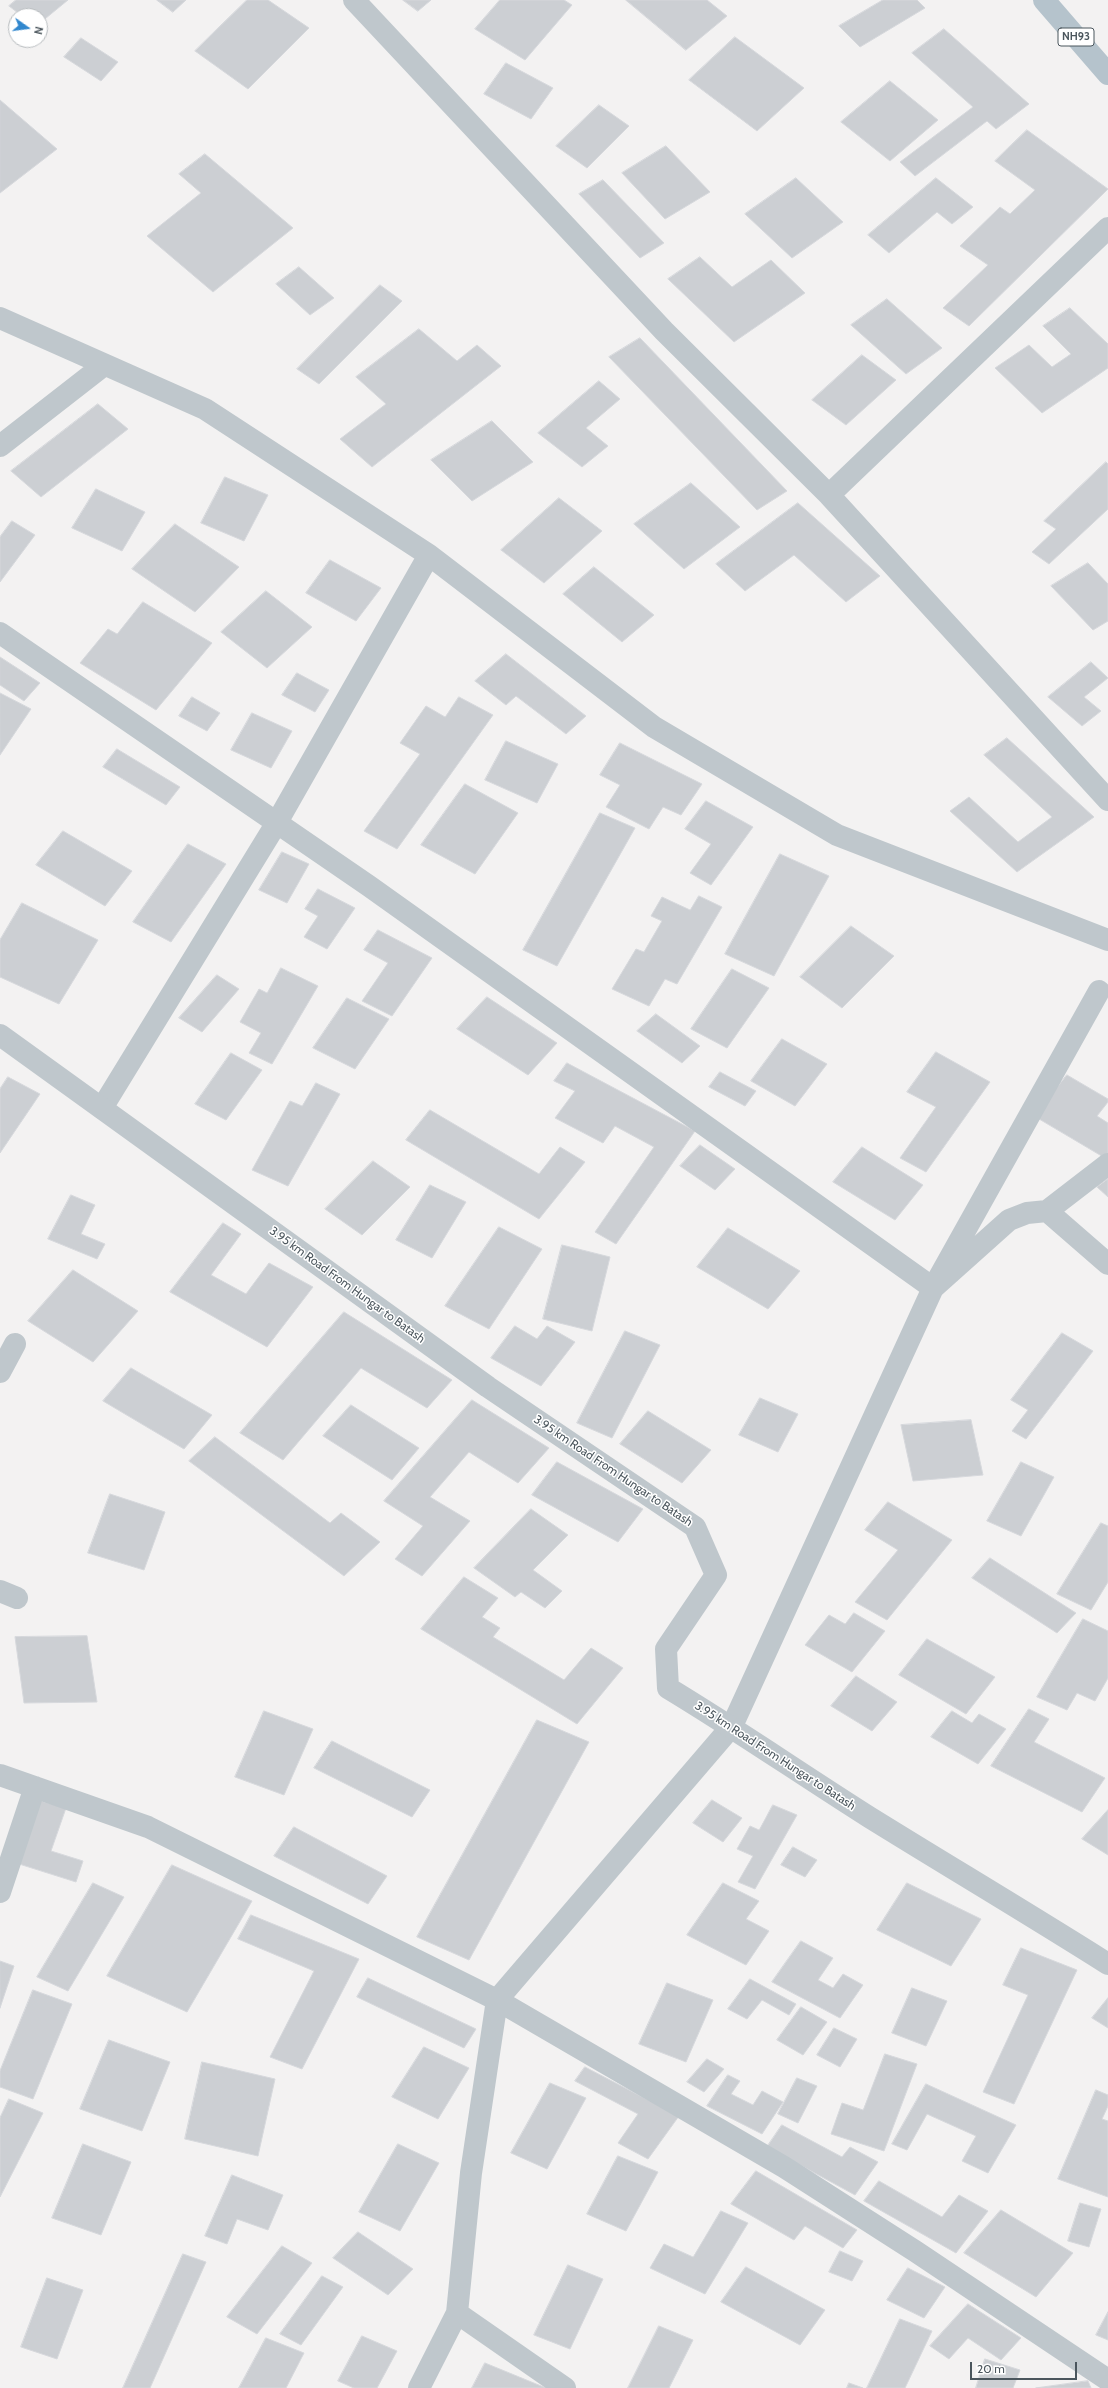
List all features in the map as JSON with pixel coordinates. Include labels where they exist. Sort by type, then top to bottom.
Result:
[{"type":"main road","name":"NH93","points":[[1044,0],[1108,74]]},
{"type":"street","points":[[354,0],[664,331],[829,496],[1108,800]]},
{"type":"street","points":[[829,496],[1108,228]]},
{"type":"street","points":[[0,318],[205,409],[429,555],[654,727],[838,835],[1108,940]]},
{"type":"street","points":[[0,446],[104,365]]},
{"type":"street","points":[[102,1108],[276,824],[429,555]]},
{"type":"street","points":[[0,633],[276,824],[369,886],[933,1288]]},
{"type":"street","points":[[418,2388],[457,2313],[471,2173],[497,2000],[732,1726],[933,1288],[1099,991]]},
{"type":"street","name":"3.95 km Road From Hungar to Batash","points":[[0,1035],[488,1388],[695,1527],[716,1575],[666,1649],[668,1688],[732,1726],[868,1816],[1018,1907],[1108,1964]]},
{"type":"street","points":[[933,1288],[1009,1220],[1027,1213],[1047,1211],[1108,1164]]},
{"type":"street","points":[[1047,1211],[1108,1264]]},
{"type":"street","points":[[0,1372],[15,1344]]},
{"type":"street","points":[[0,1775],[148,1827],[497,2000],[784,2167],[915,2251],[1108,2380]]},
{"type":"street","points":[[0,1892],[35,1787]]},
{"type":"street","points":[[457,2313],[565,2388]]},
{"type":"building","points":[[16,0],[68,0],[48,16],[48,8],[12,8],[9,6]]},
{"type":"building","points":[[157,0],[186,0],[173,12]]},
{"type":"building","points":[[247,0],[268,0],[309,28],[248,89],[195,51]]},
{"type":"building","points":[[403,0],[431,0],[418,11]]},
{"type":"building","points":[[500,0],[564,0],[572,5],[525,60],[475,29]]},
{"type":"building","points":[[626,0],[707,0],[727,16],[686,50]]},
{"type":"building","points":[[883,0],[917,0],[925,8],[860,47],[839,26]]},
{"type":"building","points":[[944,29],[1029,104],[996,129],[987,121],[915,176],[900,162],[973,107],[912,53]]},
{"type":"building","points":[[735,37],[804,88],[757,131],[689,80]]},
{"type":"building","points":[[81,38],[118,62],[101,81],[64,57]]},
{"type":"building","points":[[506,63],[553,88],[531,119],[484,94]]},
{"type":"building","points":[[890,81],[938,120],[890,161],[841,122]]},
{"type":"building","points":[[0,100],[57,149],[0,193]]},
{"type":"building","points":[[599,105],[629,126],[587,168],[556,146]]},
{"type":"building","points":[[1027,130],[1108,189],[969,326],[943,308],[988,265],[960,246],[1000,207],[1010,214],[1035,190],[995,161]]},
{"type":"building","points":[[666,146],[710,192],[665,219],[622,173]]},
{"type":"building","points":[[205,154],[293,228],[213,292],[147,236],[201,193],[179,174]]},
{"type":"building","points":[[796,178],[843,222],[792,258],[745,214]]},
{"type":"building","points":[[936,178],[973,207],[952,224],[937,212],[889,253],[868,235]]},
{"type":"building","points":[[603,180],[664,243],[640,258],[579,194]]},
{"type":"building","points":[[700,257],[732,287],[771,260],[805,293],[734,342],[668,279]]},
{"type":"building","points":[[299,267],[334,298],[310,315],[276,284]]},
{"type":"building","points":[[380,285],[402,301],[319,384],[297,369]]},
{"type":"building","points":[[887,299],[942,348],[906,374],[851,325]]},
{"type":"building","points":[[1070,308],[1108,344],[1108,368],[1042,413],[995,368],[1029,345],[1052,367],[1071,354],[1043,326]]},
{"type":"building","points":[[419,329],[457,361],[477,345],[501,366],[372,467],[340,439],[386,404],[356,377]]},
{"type":"building","points":[[640,338],[787,491],[757,510],[609,357]]},
{"type":"building","points":[[862,355],[896,380],[846,425],[812,400]]},
{"type":"building","points":[[599,381],[620,399],[586,428],[608,446],[582,467],[538,433]]},
{"type":"building","points":[[98,404],[128,429],[41,497],[11,471]]},
{"type":"building","points":[[492,421],[533,462],[472,501],[431,460]]},
{"type":"building","points":[[1106,462],[1108,464],[1108,509],[1049,564],[1032,552],[1056,529],[1044,521]]},
{"type":"building","points":[[225,477],[268,495],[244,541],[201,523]]},
{"type":"building","points":[[691,483],[740,527],[684,569],[634,524]]},
{"type":"building","points":[[96,489],[145,512],[122,551],[72,528]]},
{"type":"building","points":[[559,498],[602,531],[544,583],[501,550]]},
{"type":"building","points":[[798,503],[880,576],[846,602],[794,555],[745,591],[716,564]]},
{"type":"building","points":[[12,521],[35,535],[0,582],[0,537]]},
{"type":"building","points":[[175,524],[239,567],[195,612],[132,569]]},
{"type":"building","points":[[330,560],[381,588],[356,621],[306,593]]},
{"type":"building","points":[[1088,563],[1108,584],[1108,621],[1093,630],[1051,586]]},
{"type":"building","points":[[594,567],[654,615],[622,642],[563,594]]},
{"type":"building","points":[[266,591],[312,627],[267,668],[221,632]]},
{"type":"building","points":[[143,602],[212,643],[156,710],[80,663],[108,629],[117,634]]},
{"type":"building","points":[[506,654],[586,716],[566,734],[516,696],[506,705],[475,681]]},
{"type":"building","points":[[0,657],[40,683],[24,701],[0,685]]},
{"type":"building","points":[[1091,662],[1108,678],[1084,697],[1101,711],[1082,726],[1048,697]]},
{"type":"building","points":[[297,673],[329,690],[315,712],[282,695]]},
{"type":"building","points":[[0,693],[31,709],[0,755]]},
{"type":"building","points":[[192,697],[220,713],[207,731],[179,716]]},
{"type":"building","points":[[459,697],[493,715],[397,849],[364,831],[420,754],[400,743],[426,706],[445,717]]},
{"type":"building","points":[[252,713],[292,731],[271,768],[231,750]]},
{"type":"building","points":[[1007,738],[1094,817],[1017,872],[950,811],[969,797],[1018,842],[1052,817],[984,755]]},
{"type":"building","points":[[506,741],[558,764],[537,803],[485,780]]},
{"type":"building","points":[[620,743],[702,784],[681,815],[663,807],[649,829],[606,807],[620,785],[600,775]]},
{"type":"building","points":[[117,749],[180,787],[166,805],[103,767]]},
{"type":"building","points":[[465,784],[518,813],[475,874],[421,845]]},
{"type":"building","points":[[706,801],[753,827],[711,885],[690,873],[711,844],[685,829]]},
{"type":"building","points":[[600,813],[635,828],[557,966],[523,950]]},
{"type":"building","points":[[63,831],[132,871],[105,906],[36,865]]},
{"type":"building","points":[[188,844],[226,864],[171,942],[133,922]]},
{"type":"building","points":[[282,852],[309,864],[287,903],[259,890]]},
{"type":"building","points":[[780,854],[829,876],[774,976],[725,954]]},
{"type":"building","points":[[318,889],[355,908],[327,949],[304,937],[318,916],[305,909]]},
{"type":"building","points":[[699,896],[722,907],[677,984],[665,979],[649,1006],[612,989],[636,949],[644,952],[662,921],[651,916],[662,897],[690,910]]},
{"type":"building","points":[[22,903],[98,940],[59,1004],[0,977],[0,940]]},
{"type":"building","points":[[851,926],[894,956],[842,1008],[800,977]]},
{"type":"building","points":[[378,930],[432,958],[392,1016],[362,1001],[388,963],[364,950]]},
{"type":"building","points":[[281,968],[318,986],[272,1064],[249,1053],[261,1033],[240,1022],[259,989],[267,993]]},
{"type":"building","points":[[732,969],[769,988],[727,1048],[691,1029]]},
{"type":"building","points":[[217,975],[239,989],[202,1032],[179,1018]]},
{"type":"building","points":[[487,997],[557,1043],[528,1075],[457,1029]]},
{"type":"building","points":[[347,998],[389,1019],[355,1069],[313,1048]]},
{"type":"building","points":[[656,1014],[700,1046],[682,1063],[637,1031]]},
{"type":"building","points":[[782,1039],[827,1064],[795,1106],[751,1081]]},
{"type":"building","points":[[936,1052],[990,1082],[926,1172],[900,1158],[936,1107],[907,1092]]},
{"type":"building","points":[[231,1053],[262,1070],[226,1120],[195,1104]]},
{"type":"building","points":[[567,1063],[695,1131],[616,1244],[595,1232],[654,1147],[615,1126],[603,1143],[555,1118],[575,1091],[554,1081]]},
{"type":"building","points":[[720,1072],[756,1091],[745,1106],[709,1087]]},
{"type":"building","points":[[1067,1075],[1108,1099],[1108,1102],[1097,1116],[1108,1123],[1108,1154],[1105,1158],[1034,1116]]},
{"type":"building","points":[[8,1077],[40,1094],[0,1153],[0,1089]]},
{"type":"building","points":[[316,1083],[340,1094],[288,1186],[252,1170],[290,1101],[302,1106]]},
{"type":"building","points":[[430,1110],[539,1174],[560,1147],[585,1162],[539,1219],[406,1140]]},
{"type":"building","points":[[700,1145],[735,1169],[715,1190],[680,1166]]},
{"type":"building","points":[[862,1147],[923,1185],[895,1220],[833,1182]]},
{"type":"building","points":[[373,1161],[410,1187],[362,1235],[325,1209]]},
{"type":"building","points":[[1108,1179],[1108,1197],[1097,1187]]},
{"type":"building","points":[[430,1185],[466,1202],[432,1258],[396,1240]]},
{"type":"building","points":[[71,1195],[95,1205],[81,1234],[105,1244],[97,1259],[48,1239]]},
{"type":"building","points":[[223,1223],[241,1234],[211,1275],[246,1294],[269,1263],[313,1287],[267,1347],[170,1292]]},
{"type":"building","points":[[499,1227],[542,1249],[489,1329],[445,1306]]},
{"type":"building","points":[[728,1228],[800,1271],[768,1309],[697,1267]]},
{"type":"building","points":[[562,1245],[610,1257],[592,1331],[543,1319]]},
{"type":"building","points":[[73,1270],[138,1311],[93,1362],[28,1321]]},
{"type":"building","points":[[344,1312],[452,1380],[427,1408],[361,1368],[283,1460],[240,1433]]},
{"type":"building","points":[[515,1326],[537,1339],[547,1326],[575,1342],[541,1386],[491,1358]]},
{"type":"building","points":[[625,1331],[660,1345],[612,1438],[577,1423]]},
{"type":"building","points":[[1062,1333],[1093,1351],[1026,1439],[1012,1431],[1028,1410],[1011,1400]]},
{"type":"building","points":[[131,1368],[212,1415],[184,1449],[103,1401]]},
{"type":"building","points":[[760,1398],[798,1414],[778,1452],[739,1435]]},
{"type":"building","points":[[472,1400],[549,1448],[518,1483],[469,1452],[430,1497],[470,1521],[422,1576],[395,1559],[423,1526],[384,1501]]},
{"type":"building","points":[[351,1405],[419,1448],[392,1480],[323,1436]]},
{"type":"building","points":[[648,1411],[711,1450],[682,1483],[620,1444]]},
{"type":"building","points":[[971,1420],[983,1475],[913,1481],[901,1425]]},
{"type":"building","points":[[215,1437],[330,1523],[341,1513],[380,1542],[344,1576],[189,1461]]},
{"type":"building","points":[[557,1462],[643,1509],[618,1542],[532,1495]]},
{"type":"building","points":[[1021,1462],[1054,1477],[1021,1536],[987,1521]]},
{"type":"building","points":[[110,1494],[165,1512],[144,1570],[88,1553]]},
{"type":"building","points":[[888,1502],[952,1540],[887,1620],[855,1602],[898,1550],[865,1530]]},
{"type":"building","points":[[531,1509],[568,1535],[533,1570],[562,1591],[545,1608],[521,1592],[515,1597],[474,1568]]},
{"type":"building","points":[[1101,1523],[1108,1526],[1108,1582],[1091,1610],[1057,1594]]},
{"type":"building","points":[[990,1558],[1076,1613],[1057,1633],[972,1578]]},
{"type":"building","points":[[464,1577],[498,1598],[482,1617],[500,1628],[493,1637],[564,1680],[591,1648],[623,1668],[577,1724],[421,1629]]},
{"type":"building","points":[[854,1613],[885,1631],[852,1672],[805,1645],[829,1615],[845,1624]]},
{"type":"building","points":[[1083,1619],[1108,1631],[1108,1678],[1095,1701],[1077,1693],[1067,1710],[1037,1697]]},
{"type":"building","points":[[87,1636],[97,1702],[24,1703],[15,1637]]},
{"type":"building","points":[[927,1639],[995,1677],[966,1714],[899,1675]]},
{"type":"building","points":[[856,1676],[897,1702],[872,1731],[831,1706]]},
{"type":"building","points":[[1029,1709],[1049,1719],[1034,1742],[1105,1778],[1082,1812],[991,1766]]},
{"type":"building","points":[[264,1711],[313,1729],[284,1795],[235,1777]]},
{"type":"building","points":[[952,1711],[972,1723],[979,1714],[1006,1729],[978,1764],[931,1737]]},
{"type":"building","points":[[537,1720],[589,1742],[469,1960],[417,1937]]},
{"type":"building","points":[[332,1741],[430,1790],[412,1817],[314,1768]]},
{"type":"building","points":[[37,1800],[66,1808],[51,1851],[83,1861],[76,1882],[16,1863]]},
{"type":"building","points":[[712,1800],[742,1818],[723,1842],[693,1823]]},
{"type":"building","points":[[773,1805],[797,1815],[755,1889],[738,1882],[753,1856],[737,1849],[750,1826],[759,1830]]},
{"type":"building","points":[[1108,1810],[1108,1855],[1082,1839]]},
{"type":"building","points":[[294,1827],[387,1876],[368,1904],[274,1856]]},
{"type":"building","points":[[793,1847],[817,1860],[805,1877],[781,1865]]},
{"type":"building","points":[[172,1865],[252,1901],[187,2012],[107,1976]]},
{"type":"building","points":[[93,1883],[124,1897],[68,1991],[37,1977]]},
{"type":"building","points":[[723,1883],[759,1901],[746,1919],[769,1931],[746,1965],[687,1935]]},
{"type":"building","points":[[907,1883],[981,1919],[951,1966],[877,1930]]},
{"type":"building","points":[[251,1915],[359,1959],[302,2069],[270,2057],[314,1971],[238,1939]]},
{"type":"building","points":[[801,1941],[833,1958],[818,1980],[833,1988],[843,1974],[863,1985],[840,2018],[772,1982]]},
{"type":"building","points":[[1021,1948],[1077,1970],[1014,2104],[983,2092],[1028,1995],[1003,1985]]},
{"type":"building","points":[[0,1961],[14,1966],[0,2008]]},
{"type":"building","points":[[368,1978],[476,2029],[464,2048],[357,1997]]},
{"type":"building","points":[[750,1979],[796,2004],[789,2015],[762,2000],[747,2019],[728,2009]]},
{"type":"building","points":[[667,1983],[713,2000],[686,2062],[639,2044]]},
{"type":"building","points":[[912,1988],[947,2001],[926,2046],[892,2033]]},
{"type":"building","points":[[33,1990],[72,2004],[33,2099],[0,2087],[0,2071]]},
{"type":"building","points":[[1108,1998],[1108,2028],[1092,2018]]},
{"type":"building","points":[[801,2007],[827,2022],[803,2055],[777,2040]]},
{"type":"building","points":[[834,2028],[857,2039],[840,2067],[817,2055]]},
{"type":"building","points":[[109,2040],[170,2062],[142,2131],[80,2109]]},
{"type":"building","points":[[424,2047],[469,2068],[438,2119],[392,2097]]},
{"type":"building","points":[[885,2054],[917,2064],[884,2151],[831,2134],[842,2103],[863,2110]]},
{"type":"building","points":[[707,2059],[724,2069],[704,2092],[687,2082]]},
{"type":"building","points":[[202,2062],[275,2079],[258,2156],[185,2139]]},
{"type":"building","points":[[585,2067],[679,2116],[648,2159],[618,2143],[638,2114],[575,2081]]},
{"type":"building","points":[[728,2075],[740,2081],[731,2094],[753,2105],[762,2091],[783,2102],[762,2134],[707,2106]]},
{"type":"building","points":[[797,2078],[817,2086],[798,2123],[778,2114]]},
{"type":"building","points":[[550,2083],[586,2098],[547,2169],[511,2153]]},
{"type":"building","points":[[926,2084],[1016,2125],[988,2173],[962,2161],[976,2136],[927,2114],[907,2150],[892,2144]]},
{"type":"building","points":[[1096,2090],[1108,2095],[1108,2106],[1102,2119],[1108,2121],[1108,2197],[1058,2179]]},
{"type":"building","points":[[9,2099],[43,2113],[0,2197],[0,2118]]},
{"type":"building","points":[[782,2125],[842,2157],[850,2147],[878,2162],[855,2195],[767,2147]]},
{"type":"building","points":[[83,2144],[131,2162],[101,2235],[52,2218]]},
{"type":"building","points":[[398,2144],[439,2163],[400,2231],[359,2212]]},
{"type":"building","points":[[618,2156],[658,2172],[626,2231],[587,2214]]},
{"type":"building","points":[[756,2171],[857,2230],[843,2248],[805,2226],[794,2240],[731,2204]]},
{"type":"building","points":[[232,2175],[283,2195],[268,2230],[237,2219],[227,2244],[205,2236]]},
{"type":"building","points":[[879,2181],[942,2217],[959,2195],[988,2211],[956,2253],[864,2201]]},
{"type":"building","points":[[1080,2203],[1101,2209],[1089,2247],[1068,2241]]},
{"type":"building","points":[[1001,2210],[1073,2253],[1036,2297],[964,2253]]},
{"type":"building","points":[[721,2211],[748,2223],[705,2294],[650,2268],[664,2244],[693,2257]]},
{"type":"building","points":[[358,2232],[413,2269],[388,2295],[333,2258]]},
{"type":"building","points":[[282,2246],[312,2263],[257,2334],[227,2317]]},
{"type":"building","points":[[840,2251],[863,2261],[852,2281],[829,2272]]},
{"type":"building","points":[[183,2254],[206,2262],[150,2388],[123,2388]]},
{"type":"building","points":[[568,2265],[603,2279],[570,2349],[534,2335]]},
{"type":"building","points":[[746,2267],[825,2310],[800,2345],[721,2302]]},
{"type":"building","points":[[908,2268],[945,2287],[924,2318],[887,2300]]},
{"type":"building","points":[[322,2276],[343,2287],[301,2345],[280,2334]]},
{"type":"building","points":[[47,2278],[83,2290],[57,2359],[21,2347]]},
{"type":"building","points":[[968,2304],[1021,2338],[1001,2360],[968,2338],[949,2359],[930,2346]]},
{"type":"building","points":[[1108,2312],[1108,2340],[1096,2335]]},
{"type":"building","points":[[900,2319],[932,2331],[905,2388],[867,2388]]},
{"type":"building","points":[[659,2326],[693,2340],[669,2388],[628,2388]]},
{"type":"building","points":[[362,2336],[397,2351],[377,2388],[354,2388],[338,2381]]},
{"type":"building","points":[[266,2338],[304,2353],[286,2388],[239,2388]]},
{"type":"building","points":[[985,2359],[1020,2370],[1013,2388],[976,2388]]},
{"type":"building","points":[[485,2363],[546,2388],[472,2388]]},
{"type":"building","points":[[1088,2381],[1091,2388],[1036,2388]]},
{"type":"building","points":[[849,2383],[863,2388],[847,2388]]}]
